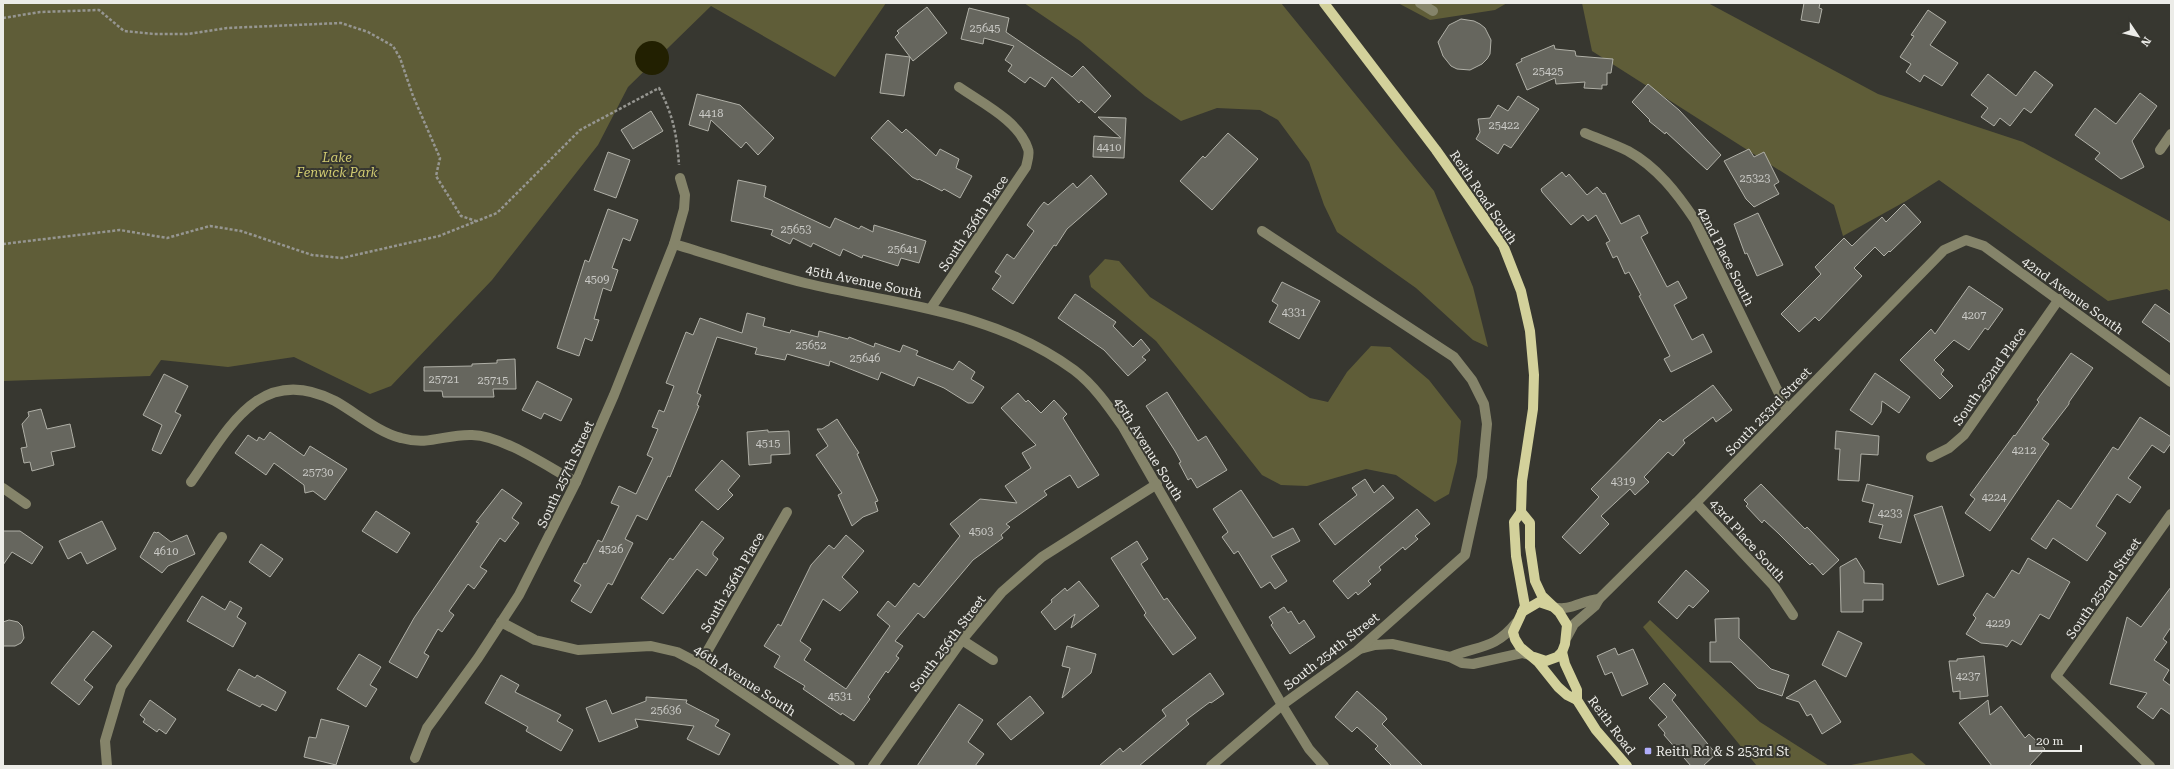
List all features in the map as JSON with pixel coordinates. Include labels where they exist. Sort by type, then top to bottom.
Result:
[{"type":"main road","name":"Reith Road South","points":[[1324,3],[1436,150],[1503,245],[1521,290],[1530,331],[1534,375],[1533,409],[1522,481],[1521,512],[1514,522],[1516,556],[1525,606],[1516,623]]},
{"type":"main road","points":[[1516,623],[1513,632],[1515,640],[1530,655],[1546,661],[1557,657],[1562,652],[1567,637],[1567,626],[1553,606],[1542,596],[1535,582],[1530,547],[1530,523],[1521,512]]},
{"type":"main road","points":[[1522,612],[1539,602],[1553,606]]},
{"type":"main road","name":"Reith Road","points":[[1562,652],[1565,664],[1578,690],[1578,700],[1596,730],[1627,766]]},
{"type":"main road","name":"Reith Road","points":[[1530,655],[1558,687],[1567,695],[1578,700]]},
{"type":"street","points":[[1420,3],[1433,11]]},
{"type":"street","name":"South 256th Place","points":[[931,308],[1026,167],[1029,150],[1021,136],[1007,120],[959,87]]},
{"type":"street","name":"42nd Place South","points":[[1585,132],[1629,152],[1640,159],[1667,183],[1683,201],[1695,220],[1787,410]]},
{"type":"street","points":[[2160,150],[2171,134]]},
{"type":"street","name":"South 257th Street","points":[[415,758],[427,728],[502,622],[535,566],[576,482],[614,395],[674,244],[685,195],[680,178]]},
{"type":"street","name":"South 254th Street","points":[[1211,766],[1282,705],[1357,650],[1465,555],[1482,477],[1488,424],[1484,404],[1472,380],[1454,357],[1262,231]]},
{"type":"street","name":"42nd Avenue South","points":[[1956,243],[1966,240],[1976,242],[2059,299],[2171,382]]},
{"type":"street","name":"South 253rd Street","points":[[1567,637],[1574,624],[1595,606],[1598,599],[1696,503],[1944,250],[1956,243]]},
{"type":"street","name":"45th Avenue South","points":[[674,244],[804,282],[931,308],[986,324],[1034,344],[1075,371],[1101,397],[1123,428],[1282,705],[1309,749],[1324,766]]},
{"type":"street","name":"South 252nd Place","points":[[1931,457],[1950,448],[1964,435],[2059,299]]},
{"type":"street","points":[[191,482],[237,417],[248,407],[278,390],[309,390],[334,401],[398,438],[418,442],[472,435],[488,437],[505,443],[576,482]]},
{"type":"street","name":"South 256th Street","points":[[873,766],[962,640],[1002,592],[1042,557],[1156,484]]},
{"type":"street","points":[[3,488],[26,504]]},
{"type":"street","name":"43rd Place South","points":[[1696,503],[1773,584],[1793,615]]},
{"type":"street","name":"South 256th Place","points":[[700,664],[787,512]]},
{"type":"street","name":"South 252nd Street","points":[[2150,766],[2056,676],[2171,514]]},
{"type":"street","points":[[107,766],[105,741],[121,687],[222,537]]},
{"type":"street","points":[[1553,606],[1566,609],[1591,599],[1598,599]]},
{"type":"street","name":"46th Avenue South","points":[[502,622],[535,640],[578,650],[651,646],[678,652],[700,664],[850,766]]},
{"type":"street","points":[[1450,657],[1494,644],[1506,635],[1516,623]]},
{"type":"street","points":[[962,640],[993,660]]},
{"type":"street","points":[[1357,650],[1375,645],[1392,644],[1450,657],[1462,663],[1473,664],[1522,653],[1530,655]]},
{"type":"path","points":[[3,18],[40,12],[99,10],[124,31],[154,34],[188,34],[265,26],[341,23],[368,32],[393,46],[400,58],[413,96],[440,158],[436,176],[461,216],[477,221]]},
{"type":"path","points":[[3,244],[120,230],[167,238],[210,226],[241,231],[312,255],[342,258],[439,236],[497,213],[580,130],[659,88],[668,106],[677,135],[680,178]]},
{"type":"green space","name":"Lake Fenwick Park","points":[[3,3],[886,3],[835,77],[711,6],[628,87],[598,145],[492,280],[391,386],[370,394],[294,357],[228,367],[161,360],[150,376],[3,381]]},
{"type":"green space","points":[[1024,3],[1281,3],[1434,191],[1473,287],[1488,347],[1473,340],[1416,288],[1337,232],[1324,205],[1309,162],[1278,120],[1260,110],[1217,108],[1181,121],[1145,96],[1080,41]]},
{"type":"green space","points":[[1398,3],[1507,3],[1495,10],[1430,20]]},
{"type":"green space","points":[[1582,3],[1708,3],[1878,94],[2023,142],[2171,222],[2171,292],[2167,289],[2108,301],[1939,180],[1906,201],[1843,236],[1834,205],[1592,51]]},
{"type":"green space","points":[[1105,259],[1119,261],[1150,297],[1310,398],[1328,402],[1347,372],[1371,346],[1390,347],[1429,380],[1461,421],[1457,462],[1449,494],[1435,502],[1396,475],[1366,469],[1307,486],[1281,485],[1262,475],[1156,341],[1091,287],[1089,276]]},
{"type":"green space","points":[[1650,620],[1760,722],[1829,766],[1757,766],[1643,627]]},
{"type":"green space","points":[[1912,753],[1927,766],[1846,766]]},
{"type":"shaded area","points":[[652,41],[664,46],[669,58],[664,70],[652,75],[640,70],[635,58],[640,46]]},
{"type":"building","points":[[1804,3],[1820,3],[1819,8],[1822,9],[1819,23],[1801,20]]},
{"type":"building","points":[[927,7],[947,33],[913,61],[895,37],[899,33],[897,31]]},
{"type":"building","points":[[969,8],[1009,18],[1006,32],[1072,77],[1083,66],[1111,96],[1095,113],[1081,100],[1079,103],[1052,77],[1045,87],[1030,77],[1025,83],[1008,71],[1012,65],[1005,60],[1014,46],[984,38],[983,44],[961,39]]},
{"type":"building","points":[[1928,10],[1946,22],[1930,45],[1958,63],[1942,86],[1924,75],[1920,82],[1906,72],[1911,64],[1900,57],[1914,36],[1911,35]]},
{"type":"building","points":[[1461,19],[1474,21],[1480,24],[1485,28],[1491,40],[1490,54],[1487,59],[1482,64],[1470,70],[1457,69],[1451,66],[1443,56],[1438,42],[1449,25]]},
{"type":"building","points":[[1554,45],[1555,49],[1575,51],[1576,56],[1613,59],[1611,73],[1607,73],[1607,85],[1602,85],[1602,89],[1584,88],[1585,82],[1556,84],[1555,78],[1527,90],[1516,64],[1522,61],[1521,59]]},
{"type":"building","points":[[886,54],[910,57],[904,96],[880,93]]},
{"type":"building","points":[[2035,71],[2053,85],[2031,113],[2024,108],[2010,126],[2000,118],[1994,126],[1981,117],[1988,108],[1971,95],[1988,74],[2016,96]]},
{"type":"building","points":[[1648,84],[1679,110],[1721,155],[1707,170],[1666,132],[1665,134],[1649,121],[1650,120],[1632,102]]},
{"type":"building","points":[[2140,93],[2157,106],[2132,141],[2144,167],[2121,179],[2095,159],[2100,153],[2075,135],[2095,108],[2116,124]]},
{"type":"building","points":[[697,94],[740,105],[774,138],[758,155],[746,142],[741,148],[711,120],[708,131],[689,125]]},
{"type":"building","points":[[1518,96],[1539,109],[1511,148],[1504,144],[1498,154],[1476,139],[1480,132],[1478,119],[1490,118],[1498,105],[1508,111]]},
{"type":"building","points":[[651,111],[663,131],[633,149],[621,130]]},
{"type":"building","points":[[1098,117],[1126,118],[1124,158],[1093,157],[1094,136],[1121,138]]},
{"type":"building","points":[[888,120],[902,133],[906,129],[936,156],[940,149],[959,159],[956,168],[972,176],[960,198],[944,189],[942,191],[912,177],[871,138]]},
{"type":"building","points":[[1228,133],[1258,159],[1212,210],[1180,181],[1203,156],[1205,158]]},
{"type":"building","points":[[1749,149],[1754,157],[1764,152],[1779,182],[1774,185],[1779,194],[1754,207],[1746,199],[1724,161]]},
{"type":"building","points":[[608,152],[630,160],[616,198],[594,190]]},
{"type":"building","points":[[1562,172],[1566,177],[1569,174],[1587,195],[1597,187],[1603,194],[1605,193],[1621,224],[1639,215],[1648,233],[1641,237],[1667,287],[1678,281],[1687,298],[1674,305],[1692,340],[1703,334],[1712,352],[1671,372],[1664,359],[1670,356],[1639,296],[1641,295],[1629,272],[1625,274],[1617,256],[1613,258],[1606,243],[1610,241],[1596,215],[1588,221],[1583,215],[1571,225],[1542,192],[1541,189]]},
{"type":"building","points":[[1091,175],[1107,194],[1067,229],[1056,246],[1054,245],[1013,304],[992,289],[1001,276],[995,272],[1007,254],[1014,259],[1034,231],[1027,225],[1044,202],[1048,205],[1073,183],[1077,188]]},
{"type":"building","points":[[738,180],[766,186],[764,197],[830,228],[835,218],[859,229],[861,226],[873,232],[874,225],[926,241],[919,263],[901,258],[898,266],[863,255],[862,258],[843,249],[840,256],[813,243],[811,247],[793,238],[790,244],[771,235],[773,230],[731,221]]},
{"type":"building","points":[[1904,204],[1921,222],[1884,256],[1875,247],[1854,268],[1862,276],[1819,321],[1815,317],[1799,332],[1781,314],[1821,274],[1815,267],[1844,238],[1852,246],[1882,217],[1886,222]]},
{"type":"building","points":[[608,209],[638,220],[630,241],[623,238],[612,268],[618,270],[611,291],[603,288],[594,319],[599,320],[592,341],[585,338],[579,356],[557,348],[585,260],[589,262]]},
{"type":"building","points":[[1758,213],[1783,265],[1757,276],[1747,253],[1745,254],[1734,224]]},
{"type":"building","points":[[1282,282],[1320,301],[1299,339],[1269,322],[1278,305],[1272,301]]},
{"type":"building","points":[[1969,286],[2003,309],[1988,330],[1985,328],[1969,350],[1954,340],[1934,360],[1944,370],[1941,374],[1953,386],[1940,399],[1900,360],[1931,329],[1935,334]]},
{"type":"building","points":[[1075,294],[1116,322],[1113,326],[1133,347],[1141,339],[1150,350],[1142,357],[1146,360],[1128,376],[1104,350],[1058,318]]},
{"type":"building","points":[[2155,304],[2171,315],[2171,343],[2142,322]]},
{"type":"building","points":[[747,313],[765,318],[763,326],[790,333],[791,330],[818,337],[819,331],[848,339],[849,337],[874,347],[875,343],[900,352],[903,345],[918,351],[916,355],[953,370],[959,361],[975,372],[971,379],[984,387],[973,403],[968,403],[944,388],[918,377],[914,386],[881,372],[878,380],[830,361],[829,366],[787,354],[785,360],[755,354],[757,348],[717,337],[697,393],[701,395],[697,405],[699,406],[670,477],[668,476],[647,520],[637,515],[625,539],[633,543],[612,585],[608,583],[591,613],[571,601],[581,585],[574,581],[584,563],[586,564],[598,540],[602,542],[619,506],[611,503],[619,486],[636,494],[653,458],[647,455],[658,429],[652,427],[659,410],[664,412],[674,386],[666,383],[686,332],[693,335],[700,318],[742,333]]},
{"type":"building","points":[[2071,353],[2093,368],[2069,404],[2042,439],[2049,444],[1990,531],[1965,513],[1975,499],[1970,495],[2014,435],[2015,436],[2039,402],[2037,400]]},
{"type":"building","points":[[515,359],[516,389],[493,389],[494,397],[443,397],[442,391],[424,391],[424,367],[472,366],[472,364],[497,363],[497,360]]},
{"type":"building","points":[[1875,373],[1910,397],[1899,413],[1882,401],[1881,412],[1872,425],[1850,410]]},
{"type":"building","points":[[164,374],[188,386],[175,412],[181,415],[161,454],[152,450],[162,425],[143,415]]},
{"type":"building","points":[[537,381],[572,399],[561,421],[544,413],[541,419],[522,410]]},
{"type":"building","points":[[1713,385],[1732,410],[1716,422],[1713,417],[1683,440],[1685,443],[1673,456],[1668,452],[1644,477],[1649,482],[1635,495],[1630,489],[1601,516],[1609,524],[1580,554],[1562,537],[1599,497],[1591,489],[1660,419],[1663,422]]},
{"type":"building","points":[[1167,392],[1198,441],[1206,436],[1227,470],[1197,488],[1191,478],[1188,480],[1179,463],[1181,462],[1175,451],[1146,406]]},
{"type":"building","points":[[1018,393],[1026,402],[1028,400],[1041,413],[1054,400],[1067,414],[1063,418],[1099,475],[1078,488],[1070,475],[1044,491],[1047,495],[1006,524],[1010,527],[1001,535],[1003,538],[973,560],[924,618],[918,613],[895,641],[903,646],[896,656],[899,658],[888,673],[886,671],[868,697],[870,699],[854,721],[842,713],[841,715],[803,689],[805,686],[774,667],[780,656],[764,646],[778,624],[781,626],[811,565],[829,545],[834,549],[846,535],[864,551],[842,577],[858,592],[840,611],[823,599],[800,641],[811,649],[804,660],[846,689],[890,626],[877,615],[888,601],[895,607],[914,583],[919,587],[960,536],[950,524],[980,499],[1017,503],[1005,486],[1031,468],[1022,453],[1036,445],[1001,408]]},
{"type":"building","points":[[41,409],[47,429],[70,424],[75,447],[51,452],[54,465],[32,471],[30,462],[24,463],[21,448],[27,447],[22,424],[29,416],[28,412]]},
{"type":"building","points":[[2140,417],[2171,437],[2171,443],[2164,453],[2152,445],[2128,478],[2141,487],[2130,503],[2117,494],[2096,526],[2106,533],[2087,561],[2053,538],[2046,549],[2031,539],[2058,500],[2071,509],[2113,447],[2118,450]]},
{"type":"building","points":[[837,419],[859,453],[857,454],[878,501],[875,502],[878,511],[863,517],[852,526],[838,495],[842,493],[816,455],[828,446],[817,429],[822,429]]},
{"type":"building","points":[[768,430],[768,432],[789,431],[790,454],[771,455],[771,463],[749,465],[747,432]]},
{"type":"building","points":[[1836,431],[1879,436],[1878,455],[1861,454],[1859,481],[1838,480],[1840,449],[1835,449]]},
{"type":"building","points":[[270,432],[304,456],[310,446],[347,469],[325,500],[313,491],[305,493],[304,485],[274,463],[266,475],[235,453],[248,435],[257,441],[259,437],[264,440]]},
{"type":"building","points":[[722,460],[740,476],[728,490],[733,495],[718,510],[695,490]]},
{"type":"building","points":[[1365,479],[1374,493],[1383,485],[1394,498],[1335,545],[1319,524],[1357,495],[1352,488]]},
{"type":"building","points":[[1761,484],[1805,529],[1807,527],[1839,560],[1823,575],[1812,563],[1810,565],[1764,520],[1762,523],[1746,506],[1748,504],[1744,500]]},
{"type":"building","points":[[1867,484],[1913,496],[1901,543],[1879,538],[1883,525],[1869,522],[1874,504],[1862,501]]},
{"type":"building","points":[[502,489],[522,503],[512,518],[519,523],[505,542],[500,538],[480,567],[487,571],[474,589],[468,584],[449,611],[454,615],[442,632],[438,629],[424,653],[429,656],[417,678],[389,662],[414,618],[479,523],[476,522]]},
{"type":"building","points":[[1241,490],[1273,538],[1293,528],[1300,541],[1271,556],[1287,581],[1275,589],[1270,582],[1261,588],[1238,551],[1234,554],[1222,537],[1228,532],[1213,509]]},
{"type":"building","points":[[1942,506],[1964,576],[1938,585],[1914,515]]},
{"type":"building","points":[[1417,509],[1430,524],[1415,536],[1418,539],[1405,550],[1403,547],[1379,567],[1381,570],[1368,581],[1371,584],[1358,595],[1356,592],[1348,599],[1333,581]]},
{"type":"building","points":[[376,511],[410,533],[397,553],[362,531]]},
{"type":"building","points":[[102,521],[116,549],[87,564],[81,552],[68,559],[59,541]]},
{"type":"building","points":[[702,521],[724,538],[713,552],[713,555],[718,559],[706,576],[697,569],[663,614],[641,598],[670,558],[673,560]]},
{"type":"building","points":[[3,531],[20,531],[43,547],[32,564],[12,552],[3,565]]},
{"type":"building","points":[[154,532],[158,532],[171,542],[187,535],[195,554],[168,566],[162,573],[140,557]]},
{"type":"building","points":[[1137,541],[1148,559],[1141,564],[1164,600],[1167,598],[1196,638],[1173,655],[1144,615],[1146,613],[1111,558]]},
{"type":"building","points":[[261,544],[283,559],[270,577],[249,562]]},
{"type":"building","points":[[1856,558],[1864,571],[1864,583],[1883,584],[1883,600],[1863,600],[1863,612],[1841,612],[1840,567]]},
{"type":"building","points":[[2028,558],[2070,582],[2049,619],[2040,614],[2021,645],[2012,640],[2007,647],[2003,645],[1981,643],[1966,634],[1976,618],[1973,615],[1987,593],[1994,598],[2012,570],[2019,574]]},
{"type":"building","points":[[1686,570],[1709,591],[1693,608],[1689,605],[1677,619],[1658,602]]},
{"type":"building","points":[[1079,581],[1099,606],[1071,628],[1075,614],[1055,630],[1041,612],[1052,602],[1051,600],[1065,588],[1067,591]]},
{"type":"building","points":[[2171,587],[2171,627],[2163,639],[2167,642],[2154,660],[2169,670],[2163,680],[2171,686],[2171,715],[2161,708],[2153,719],[2137,707],[2147,693],[2110,684],[2127,617],[2141,627]]},
{"type":"building","points":[[202,596],[225,610],[230,601],[242,608],[237,617],[246,623],[233,647],[187,621]]},
{"type":"building","points":[[1284,607],[1288,613],[1291,611],[1299,624],[1304,620],[1315,637],[1290,654],[1271,625],[1273,623],[1269,617]]},
{"type":"building","points":[[1739,618],[1739,638],[1771,669],[1789,675],[1782,696],[1758,688],[1731,662],[1710,662],[1710,642],[1716,642],[1715,619]]},
{"type":"building","points":[[9,620],[18,622],[22,626],[24,638],[21,643],[15,646],[3,646],[3,622]]},
{"type":"building","points":[[93,631],[112,646],[84,680],[93,687],[79,705],[51,683]]},
{"type":"building","points":[[1838,631],[1862,643],[1846,677],[1822,665]]},
{"type":"building","points":[[1067,646],[1096,654],[1091,673],[1062,698],[1070,668],[1062,666]]},
{"type":"building","points":[[1615,648],[1618,655],[1633,649],[1648,684],[1622,696],[1612,672],[1605,675],[1597,656]]},
{"type":"building","points":[[359,654],[381,667],[370,685],[377,689],[366,707],[337,689]]},
{"type":"building","points":[[1984,656],[1988,696],[1960,699],[1960,691],[1953,692],[1949,661]]},
{"type":"building","points":[[239,669],[255,678],[257,675],[286,692],[276,711],[262,704],[260,707],[227,690]]},
{"type":"building","points":[[1210,673],[1224,694],[1211,703],[1210,702],[1186,720],[1189,724],[1139,766],[1099,766],[1120,748],[1123,752],[1166,716],[1162,710]]},
{"type":"building","points":[[501,675],[519,685],[515,692],[561,715],[557,721],[573,730],[561,751],[526,731],[528,727],[485,703]]},
{"type":"building","points":[[1815,680],[1841,722],[1822,734],[1811,714],[1807,716],[1799,702],[1786,698]]},
{"type":"building","points":[[1664,683],[1676,695],[1672,700],[1716,754],[1703,766],[1691,766],[1664,735],[1665,733],[1658,725],[1667,717],[1649,698]]},
{"type":"building","points":[[1357,691],[1385,716],[1387,719],[1382,724],[1423,766],[1392,766],[1375,749],[1378,746],[1357,727],[1352,732],[1335,717]]},
{"type":"building","points":[[1030,696],[1044,713],[1011,740],[997,724]]},
{"type":"building","points":[[646,697],[687,700],[686,703],[719,720],[715,726],[730,734],[719,755],[687,739],[694,726],[635,719],[638,727],[599,742],[586,708],[606,700],[612,714],[646,701]]},
{"type":"building","points":[[150,700],[176,719],[166,734],[159,729],[157,732],[143,722],[145,719],[140,715]]},
{"type":"building","points":[[1988,700],[1990,715],[2001,706],[2025,738],[2029,734],[2045,749],[2029,766],[1992,766],[1959,723]]},
{"type":"building","points":[[959,704],[983,720],[968,742],[984,754],[975,766],[917,766]]},
{"type":"building","points":[[321,719],[349,726],[336,765],[304,757],[309,737],[316,738]]},
{"type":"place","name":"Reith Rd & S 253rd St","points":[[1648,751]]}]
